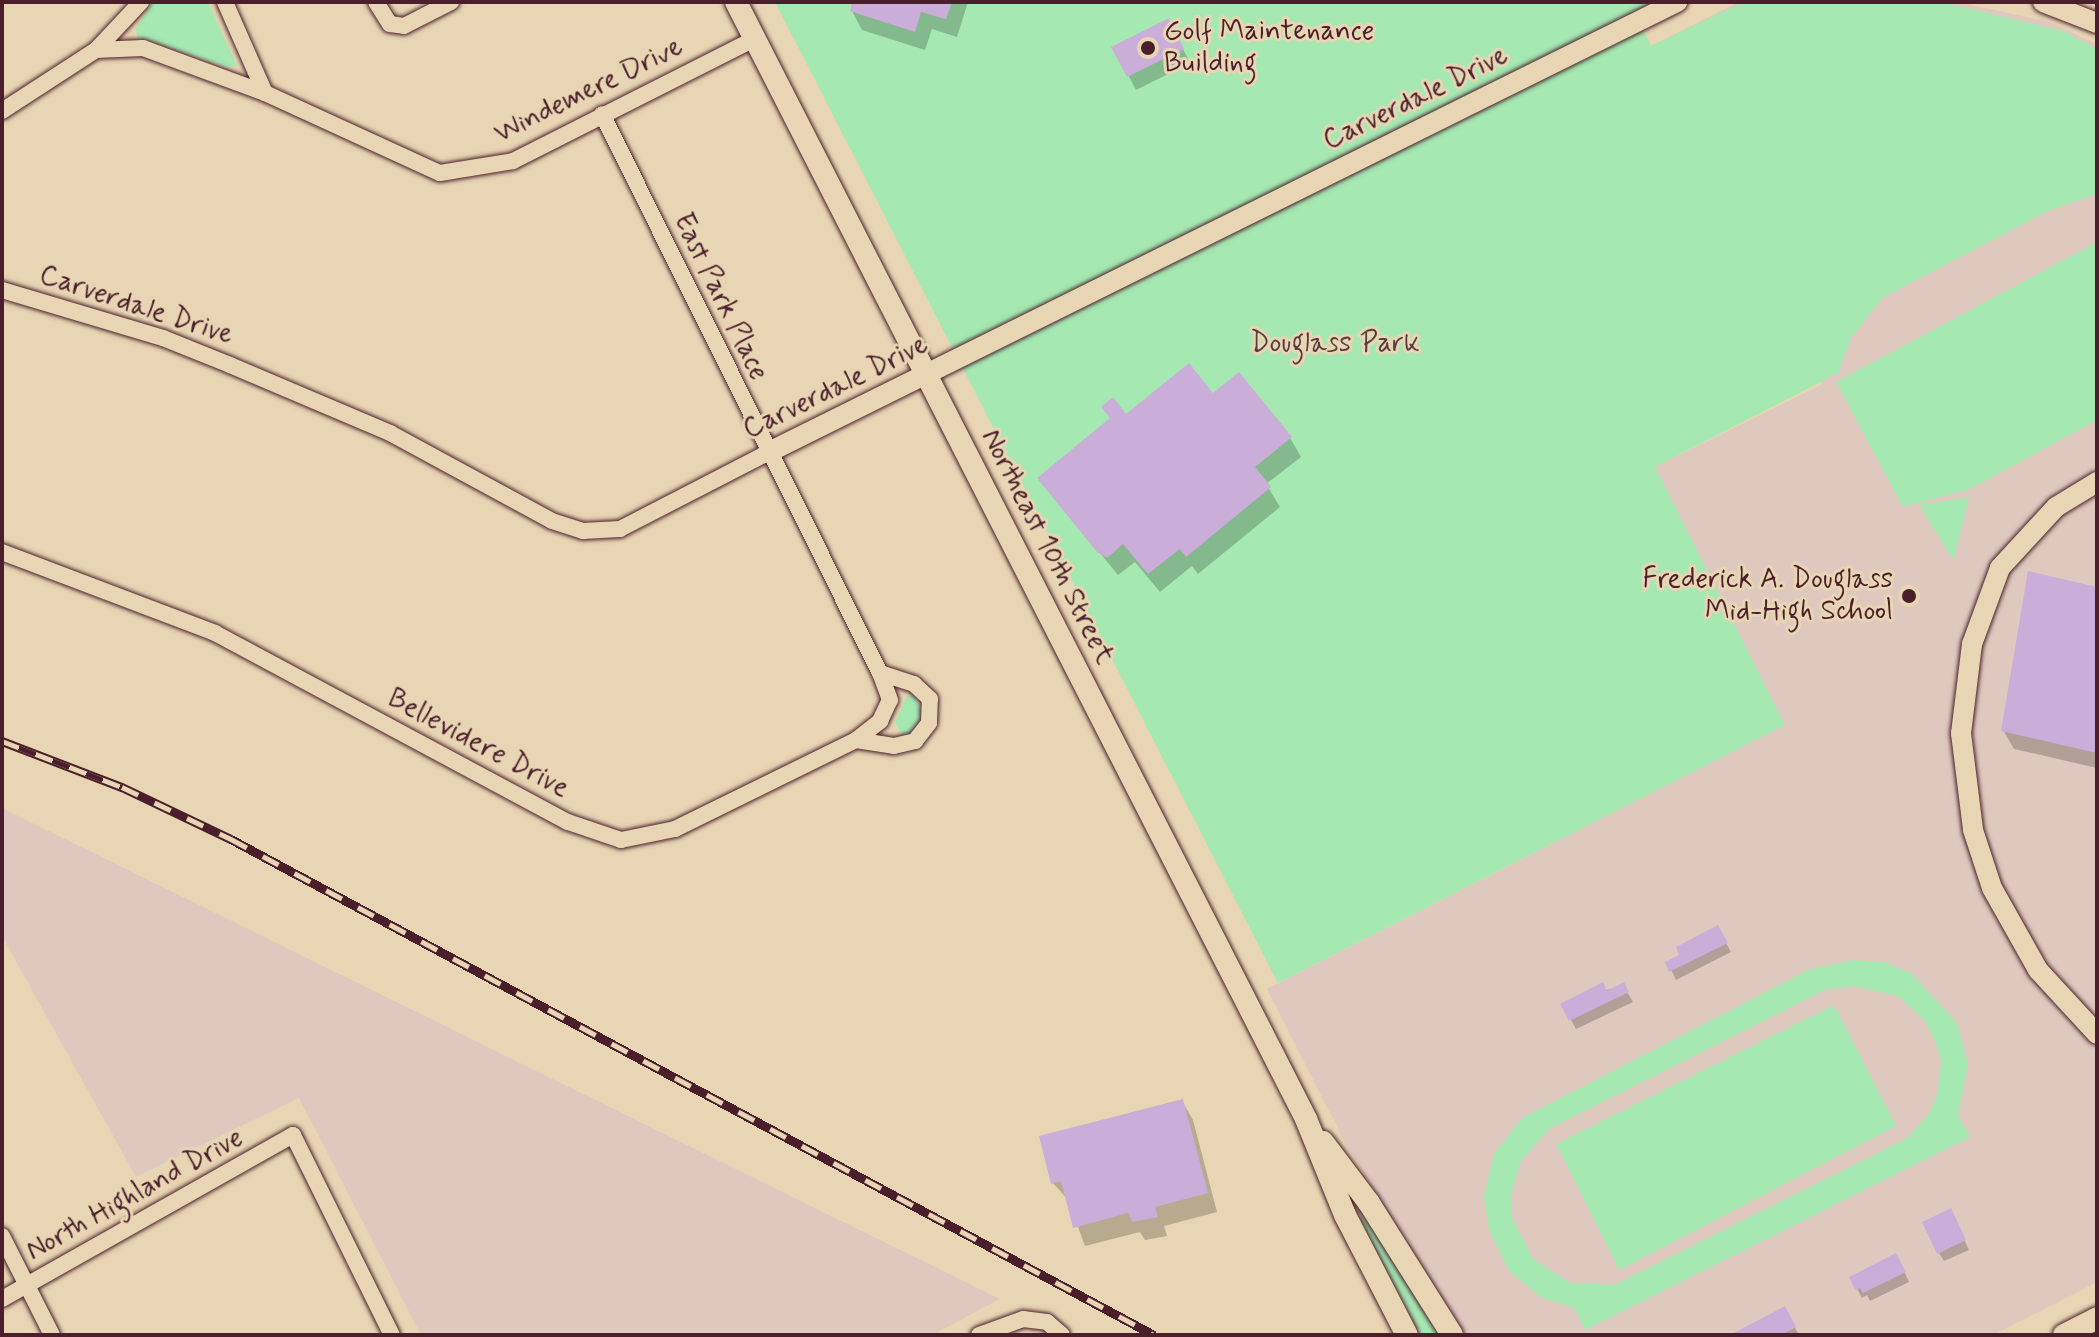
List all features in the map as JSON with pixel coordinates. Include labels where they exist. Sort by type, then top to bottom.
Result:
[{"type":"main road","name":"Northeast 10th Street","points":[[736,2],[1306,1119],[1345,1215],[1407,1335]]},
{"type":"main road","name":"Northeast 10th Street","points":[[1306,1119],[1369,1203],[1452,1335]]},
{"type":"main road","points":[[2064,1335],[2097,1318]]},
{"type":"street","points":[[2,111],[96,50],[141,2]]},
{"type":"street","points":[[225,2],[265,93]]},
{"type":"street","points":[[376,2],[390,24],[404,26],[451,2]]},
{"type":"street","name":"Carverdale Drive","points":[[2,290],[163,338],[217,360],[390,433],[552,521],[583,531],[620,529],[767,453],[1677,2]]},
{"type":"street","points":[[2043,2],[2097,23]]},
{"type":"street","name":"Windemere Drive","points":[[96,50],[143,48],[265,93],[440,173],[513,161],[755,39]]},
{"type":"street","name":"East Park Place","points":[[602,114],[767,453],[880,673],[890,700],[880,721],[856,740]]},
{"type":"street","points":[[2097,482],[2056,507],[2000,568],[1972,644],[1961,733],[1973,830],[1992,888],[2038,970],[2097,1034]]},
{"type":"street","name":"Bellevidere Drive","points":[[2,552],[215,633],[568,822],[621,840],[675,829],[856,740]]},
{"type":"street","points":[[856,740],[894,746],[915,741],[929,723],[930,699],[914,684],[880,673]]},
{"type":"street","name":"North Highland Drive","points":[[2,1299],[293,1135],[392,1335]]},
{"type":"street","points":[[2,1236],[52,1335]]},
{"type":"street","points":[[979,1335],[1023,1319],[1047,1322],[1062,1335]]},
{"type":"shaded area","name":"Frederick A. Douglass Mid-High School","points":[[1739,2],[1958,2],[2049,22],[2097,44],[2097,1282],[1993,1335],[1466,1335],[1348,1148],[1267,989],[1785,725],[1655,467],[1821,385],[1651,46]]},
{"type":"shaded area","points":[[2,808],[1000,1299],[932,1335],[421,1335],[299,1098],[136,1177],[2,936]]},
{"type":"green space","points":[[153,2],[208,2],[237,66],[226,67],[137,37],[136,28]]},
{"type":"green space","name":"Douglass Park","points":[[775,2],[1653,2],[1634,11],[1651,46],[1743,2],[1941,2],[2063,31],[2097,49],[2097,194],[2048,211],[1882,298],[1851,338],[1838,373],[1655,467],[1785,725],[1278,983]]},
{"type":"green space","points":[[2097,242],[2097,420],[1970,489],[1903,507],[1836,382]]},
{"type":"green space","points":[[1969,497],[1954,558],[1952,558],[1919,505]]},
{"type":"green space","points":[[907,696],[915,696],[922,713],[918,725],[904,737],[895,723]]},
{"type":"green space","points":[[1854,960],[1885,962],[1912,974],[1957,1023],[1968,1064],[1958,1115],[1970,1137],[1585,1330],[1574,1308],[1542,1298],[1509,1271],[1489,1230],[1484,1196],[1494,1154],[1522,1118],[1810,969]],"holes":[[[1852,986],[1898,996],[1925,1021],[1941,1060],[1937,1095],[1929,1114],[1907,1138],[1614,1285],[1570,1283],[1533,1259],[1511,1215],[1511,1194],[1521,1161],[1549,1129],[1825,990]]]},
{"type":"green space","points":[[1834,1005],[1896,1126],[1619,1270],[1556,1144]]},
{"type":"green space","points":[[1366,1215],[1439,1335],[1421,1335],[1358,1220]]},
{"type":"building","points":[[852,2],[952,2],[946,19],[921,12],[915,32],[850,11]]},
{"type":"building","name":"Golf Maintenance Building","points":[[1169,18],[1184,49],[1127,77],[1111,47]]},
{"type":"building","points":[[1189,363],[1213,393],[1239,372],[1292,437],[1255,467],[1271,487],[1186,557],[1180,549],[1148,574],[1123,544],[1107,558],[1097,552],[1037,478],[1110,418],[1101,407],[1113,397],[1126,414]]},
{"type":"building","points":[[2028,571],[2097,587],[2097,753],[2001,731]]},
{"type":"building","points":[[1718,925],[1728,943],[1669,972],[1665,962],[1679,955],[1676,947]]},
{"type":"building","points":[[1603,982],[1607,991],[1624,982],[1629,992],[1569,1021],[1560,1004]]},
{"type":"building","points":[[1183,1099],[1208,1193],[1155,1207],[1158,1217],[1132,1222],[1128,1213],[1073,1228],[1061,1181],[1051,1184],[1039,1136]]},
{"type":"building","points":[[1951,1208],[1966,1240],[1937,1254],[1922,1222]]},
{"type":"building","points":[[1896,1253],[1906,1272],[1863,1293],[1860,1288],[1855,1290],[1849,1277]]},
{"type":"building","points":[[1785,1306],[1796,1327],[1781,1335],[1730,1335]]},
{"type":"railway","points":[[2,741],[122,787],[231,839],[1154,1335]]},
{"type":"place","name":"Golf Maintenance Building","points":[[1148,48]]},
{"type":"place","name":"Frederick A. Douglass Mid-High School","points":[[1909,596]]}]
